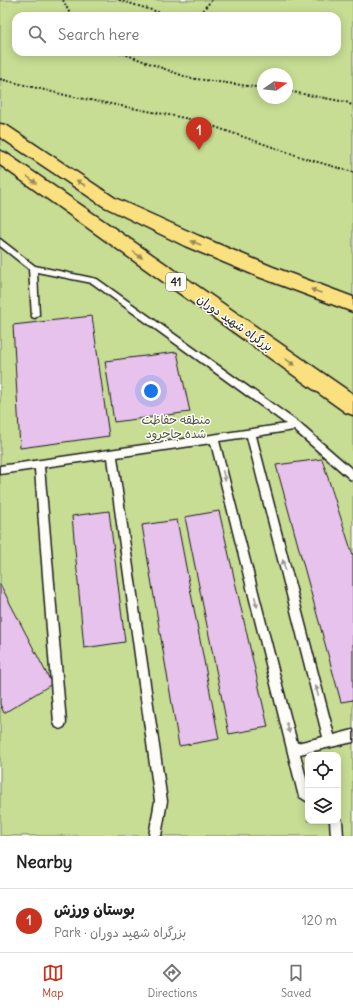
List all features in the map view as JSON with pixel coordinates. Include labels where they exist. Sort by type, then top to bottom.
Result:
[{"type":"highway","points":[[0,129],[109,202],[192,242],[353,305]]},
{"type":"highway","name":"بزرگراه شهید دوران","points":[[0,157],[353,406]]},
{"type":"lane","points":[[0,242],[33,268],[94,281],[296,426],[353,476]]},
{"type":"lane","points":[[33,268],[35,315]]},
{"type":"lane","points":[[0,470],[296,426]]},
{"type":"lane","points":[[251,433],[330,742]]},
{"type":"lane","points":[[214,438],[305,794]]},
{"type":"lane","points":[[112,454],[161,801],[155,836]]},
{"type":"lane","points":[[39,464],[60,723]]},
{"type":"lane","points":[[294,750],[353,736]]},
{"type":"lane","points":[[336,824],[337,836]]},
{"type":"path","points":[[63,0],[69,12]]},
{"type":"path","points":[[120,0],[158,12]]},
{"type":"path","points":[[201,12],[212,0]]},
{"type":"path","points":[[130,56],[189,78],[257,87]]},
{"type":"path","points":[[0,78],[69,96],[195,120],[308,159],[353,172]]},
{"type":"path","points":[[293,92],[346,102],[353,106]]},
{"type":"green space","name":"منطقه حفاظت شده جاجرود","points":[[0,0],[353,0],[353,836],[0,836]]},
{"type":"building","points":[[92,316],[109,436],[20,448],[13,325]]},
{"type":"building","points":[[177,352],[190,412],[114,422],[105,361]]},
{"type":"building","points":[[322,459],[353,556],[353,700],[341,702],[276,465]]},
{"type":"building","points":[[109,511],[125,642],[84,648],[72,516]]},
{"type":"building","points":[[219,511],[268,727],[229,734],[185,517]]},
{"type":"building","points":[[177,520],[219,739],[179,746],[142,525]]},
{"type":"building","points":[[0,584],[52,684],[4,713],[0,704]]},
{"type":"place","name":"بوستان ورزش","points":[[199,150]]}]
